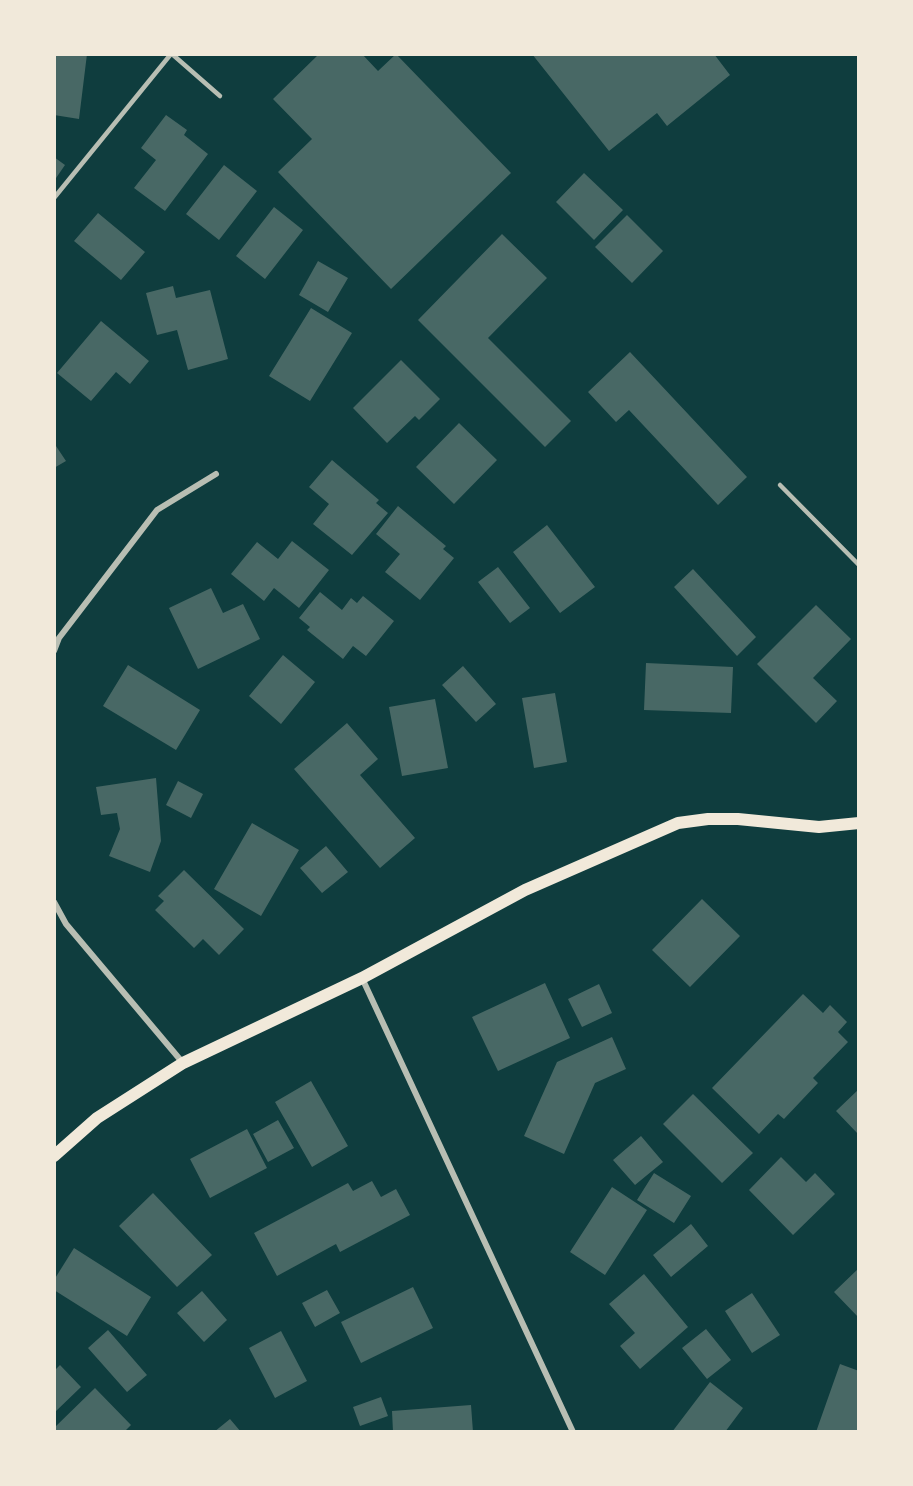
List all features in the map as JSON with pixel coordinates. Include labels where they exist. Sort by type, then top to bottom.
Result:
[{"type":"main road","points":[[54,1156],[97,1118],[183,1063],[362,978],[525,890],[678,823],[728,819],[819,827],[859,823]]},
{"type":"street","points":[[54,651],[59,638],[157,510],[216,474]]},
{"type":"street","points":[[54,902],[66,924],[183,1063]]},
{"type":"street","points":[[362,978],[573,1432]]},
{"type":"lane","points":[[54,198],[171,54],[220,96]]},
{"type":"lane","points":[[780,486],[859,565]]},
{"type":"building","points":[[54,54],[87,54],[79,119],[54,115]]},
{"type":"building","points":[[319,54],[362,54],[378,71],[396,54],[511,173],[391,289],[278,172],[312,139],[273,99]]},
{"type":"building","points":[[532,54],[714,54],[730,75],[667,126],[657,113],[609,151]]},
{"type":"building","points":[[166,115],[187,130],[184,135],[208,154],[165,211],[134,188],[156,160],[141,148]]},
{"type":"building","points":[[54,157],[65,165],[54,181]]},
{"type":"building","points":[[224,165],[257,191],[219,240],[186,214]]},
{"type":"building","points":[[584,173],[623,210],[594,240],[556,202]]},
{"type":"building","points":[[274,207],[303,230],[265,279],[236,256]]},
{"type":"building","points":[[98,213],[145,252],[121,280],[74,241]]},
{"type":"building","points":[[627,215],[663,251],[632,283],[595,247]]},
{"type":"building","points":[[502,234],[547,278],[488,338],[571,421],[545,447],[418,320]]},
{"type":"building","points":[[318,261],[348,278],[328,312],[299,295]]},
{"type":"building","points":[[173,286],[176,298],[210,290],[228,359],[188,370],[177,330],[157,335],[146,293]]},
{"type":"building","points":[[311,308],[352,333],[310,401],[269,376]]},
{"type":"building","points":[[101,321],[149,361],[130,384],[116,372],[91,401],[57,373]]},
{"type":"building","points":[[630,352],[747,477],[718,505],[629,410],[616,422],[588,392]]},
{"type":"building","points":[[401,360],[440,399],[419,420],[415,416],[387,443],[353,408]]},
{"type":"building","points":[[459,423],[497,460],[454,504],[416,467]]},
{"type":"building","points":[[54,443],[66,461],[54,468]]},
{"type":"building","points":[[332,460],[379,500],[376,503],[388,513],[352,555],[313,524],[329,504],[309,487]]},
{"type":"building","points":[[398,506],[446,546],[443,549],[454,558],[420,600],[385,572],[400,554],[376,534]]},
{"type":"building","points":[[547,525],[595,587],[560,613],[513,552]]},
{"type":"building","points":[[292,541],[329,570],[299,608],[274,588],[264,601],[231,574],[257,542],[278,559]]},
{"type":"building","points":[[498,567],[530,608],[510,623],[478,582]]},
{"type":"building","points":[[693,569],[756,637],[737,656],[674,587]]},
{"type":"building","points":[[211,588],[223,613],[243,604],[260,639],[198,669],[169,608]]},
{"type":"building","points":[[320,592],[342,610],[351,598],[357,603],[363,596],[394,621],[366,656],[353,646],[343,659],[307,630],[310,627],[299,618]]},
{"type":"building","points":[[816,605],[851,639],[813,678],[837,701],[816,723],[757,664]]},
{"type":"building","points":[[283,655],[315,682],[281,724],[249,696]]},
{"type":"building","points":[[646,663],[733,667],[731,713],[644,710]]},
{"type":"building","points":[[128,665],[200,710],[176,750],[103,706]]},
{"type":"building","points":[[463,666],[496,704],[476,722],[442,685]]},
{"type":"building","points":[[555,693],[567,762],[534,768],[522,698]]},
{"type":"building","points":[[435,699],[448,768],[402,776],[389,707]]},
{"type":"building","points":[[347,723],[378,759],[360,775],[415,838],[380,868],[294,769]]},
{"type":"building","points":[[156,778],[161,841],[150,872],[109,856],[120,829],[117,813],[101,815],[96,787]]},
{"type":"building","points":[[178,781],[203,794],[191,818],[166,805]]},
{"type":"building","points":[[252,823],[299,850],[261,916],[214,889]]},
{"type":"building","points":[[326,846],[348,872],[322,893],[300,868]]},
{"type":"building","points":[[184,870],[244,929],[219,955],[203,939],[194,948],[155,910],[164,901],[158,896]]},
{"type":"building","points":[[702,899],[740,936],[690,987],[652,950]]},
{"type":"building","points":[[545,983],[570,1038],[498,1071],[472,1017]]},
{"type":"building","points":[[599,984],[612,1013],[582,1027],[568,999]]},
{"type":"building","points":[[803,994],[823,1013],[830,1005],[847,1022],[838,1032],[848,1042],[813,1078],[818,1083],[784,1119],[778,1114],[759,1134],[712,1088]]},
{"type":"building","points":[[612,1037],[626,1069],[595,1083],[564,1154],[524,1136],[557,1062]]},
{"type":"building","points":[[311,1081],[348,1146],[312,1167],[275,1102]]},
{"type":"building","points":[[859,1089],[859,1135],[836,1111]]},
{"type":"building","points":[[693,1094],[753,1153],[722,1183],[663,1124]]},
{"type":"building","points":[[278,1120],[294,1148],[268,1162],[253,1134]]},
{"type":"building","points":[[247,1129],[267,1168],[210,1198],[190,1159]]},
{"type":"building","points":[[641,1136],[663,1162],[635,1185],[613,1160]]},
{"type":"building","points":[[781,1157],[806,1182],[815,1173],[835,1194],[793,1235],[749,1190]]},
{"type":"building","points":[[654,1173],[691,1196],[674,1223],[637,1200]]},
{"type":"building","points":[[372,1181],[381,1197],[396,1189],[410,1215],[340,1252],[336,1244],[277,1276],[254,1233],[348,1183],[353,1191]]},
{"type":"building","points":[[612,1187],[647,1210],[605,1275],[570,1252]]},
{"type":"building","points":[[153,1193],[212,1255],[177,1287],[119,1226]]},
{"type":"building","points":[[691,1224],[708,1246],[671,1277],[653,1255]]},
{"type":"building","points":[[74,1248],[151,1297],[127,1336],[54,1290],[54,1280]]},
{"type":"building","points":[[859,1268],[859,1318],[834,1292]]},
{"type":"building","points":[[644,1274],[688,1327],[640,1369],[620,1346],[635,1333],[609,1304]]},
{"type":"building","points":[[413,1287],[433,1328],[361,1363],[341,1322]]},
{"type":"building","points":[[327,1290],[340,1313],[315,1327],[302,1303]]},
{"type":"building","points":[[202,1291],[227,1320],[204,1342],[177,1313]]},
{"type":"building","points":[[752,1293],[780,1335],[752,1353],[725,1311]]},
{"type":"building","points":[[706,1329],[731,1360],[707,1379],[682,1348]]},
{"type":"building","points":[[108,1330],[147,1375],[127,1392],[88,1348]]},
{"type":"building","points":[[281,1331],[307,1381],[275,1398],[249,1348]]},
{"type":"building","points":[[840,1364],[859,1371],[859,1432],[816,1432]]},
{"type":"building","points":[[60,1365],[81,1387],[54,1413],[54,1371]]},
{"type":"building","points":[[710,1382],[743,1408],[725,1432],[672,1432]]},
{"type":"building","points":[[95,1388],[131,1425],[124,1432],[54,1432],[54,1428]]},
{"type":"building","points":[[381,1397],[388,1416],[360,1426],[353,1407]]},
{"type":"building","points":[[471,1405],[473,1432],[393,1432],[392,1411]]},
{"type":"building","points":[[230,1419],[241,1432],[214,1432]]}]
